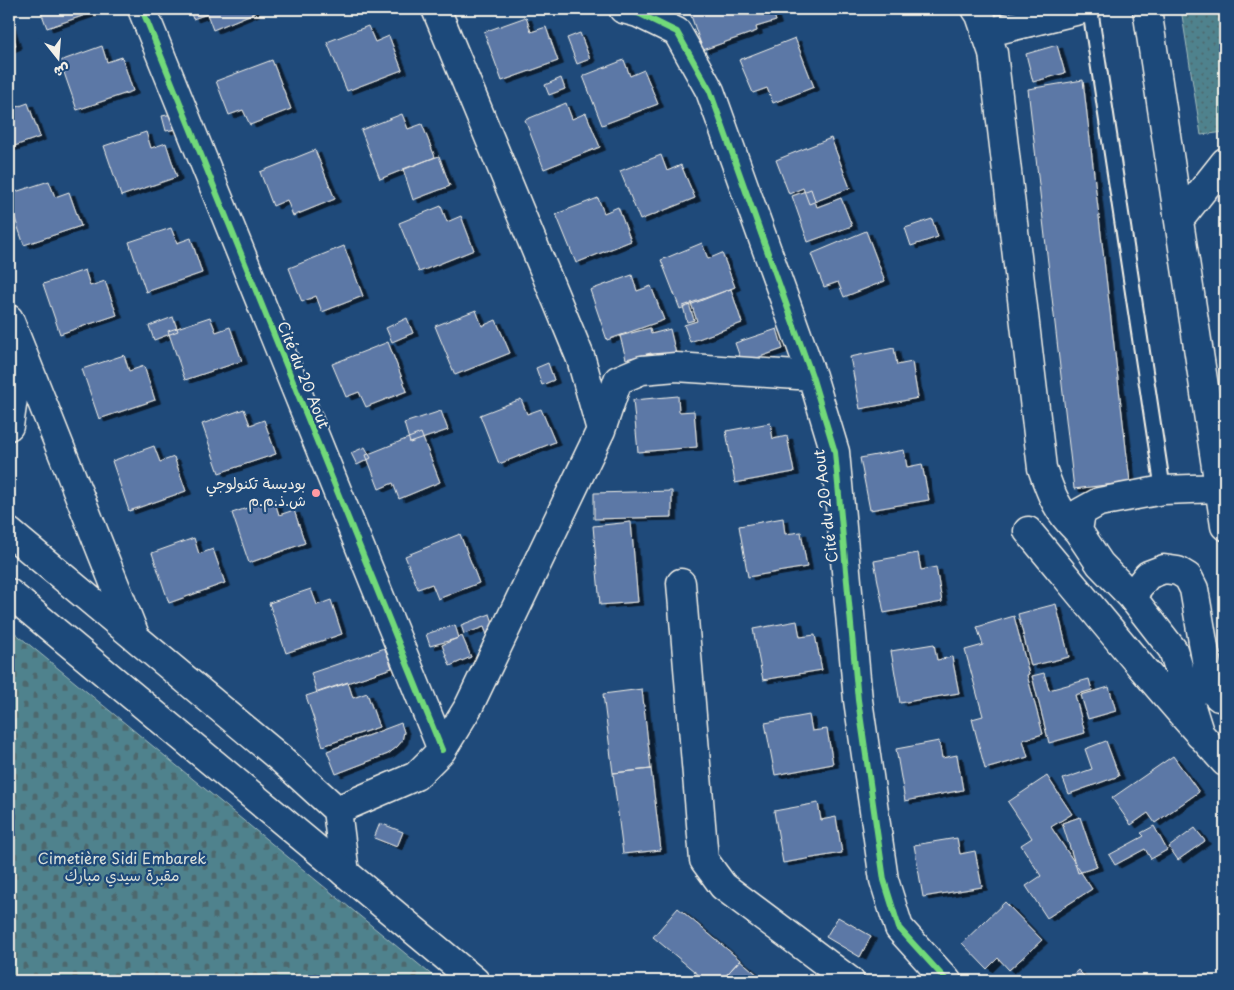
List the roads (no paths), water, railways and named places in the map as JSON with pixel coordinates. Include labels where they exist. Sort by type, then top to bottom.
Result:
[{"type":"street","name":"Cité du 20 Aout","points":[[142,9],[442,750]]},
{"type":"street","points":[[436,9],[581,359],[602,430]]},
{"type":"street","name":"Cité du 20 Aout","points":[[623,9],[677,20],[710,91],[812,376],[835,452],[858,700],[884,880],[899,928],[947,981]]},
{"type":"street","points":[[1084,9],[981,21],[992,53],[1042,468],[1053,498],[1067,520],[1078,531],[1100,564],[1131,596],[1173,650],[1200,735]]},
{"type":"street","points":[[1147,9],[1222,486],[1225,526]]},
{"type":"street","points":[[1179,220],[1225,162]]},
{"type":"street","points":[[9,319],[135,637]]},
{"type":"street","points":[[9,426],[21,350]]},
{"type":"street","points":[[337,810],[416,776],[442,750],[469,706],[602,430],[618,380],[642,370],[676,367],[812,376]]},
{"type":"street","points":[[1078,531],[1081,512],[1099,502],[1163,490],[1222,486]]},
{"type":"street","points":[[1028,531],[1118,639],[1225,762]]},
{"type":"street","points":[[9,532],[281,759],[337,810],[345,873]]},
{"type":"street","points":[[1131,596],[1148,575],[1164,569],[1178,571],[1188,577],[1194,589],[1211,689],[1219,697],[1225,698]]},
{"type":"street","points":[[681,583],[704,860],[723,886],[850,981]]},
{"type":"street","points":[[9,593],[475,981]]},
{"type":"lane","points":[[1090,9],[1163,490]]},
{"type":"place","name":"بوديسة تكنولوجي ش.ذ.م.م","points":[[316,493]]},
{"type":"park label","name":"Cimetière Sidi Embarek مقبرة سيدي مبارك","points":[[122,868]]}]
